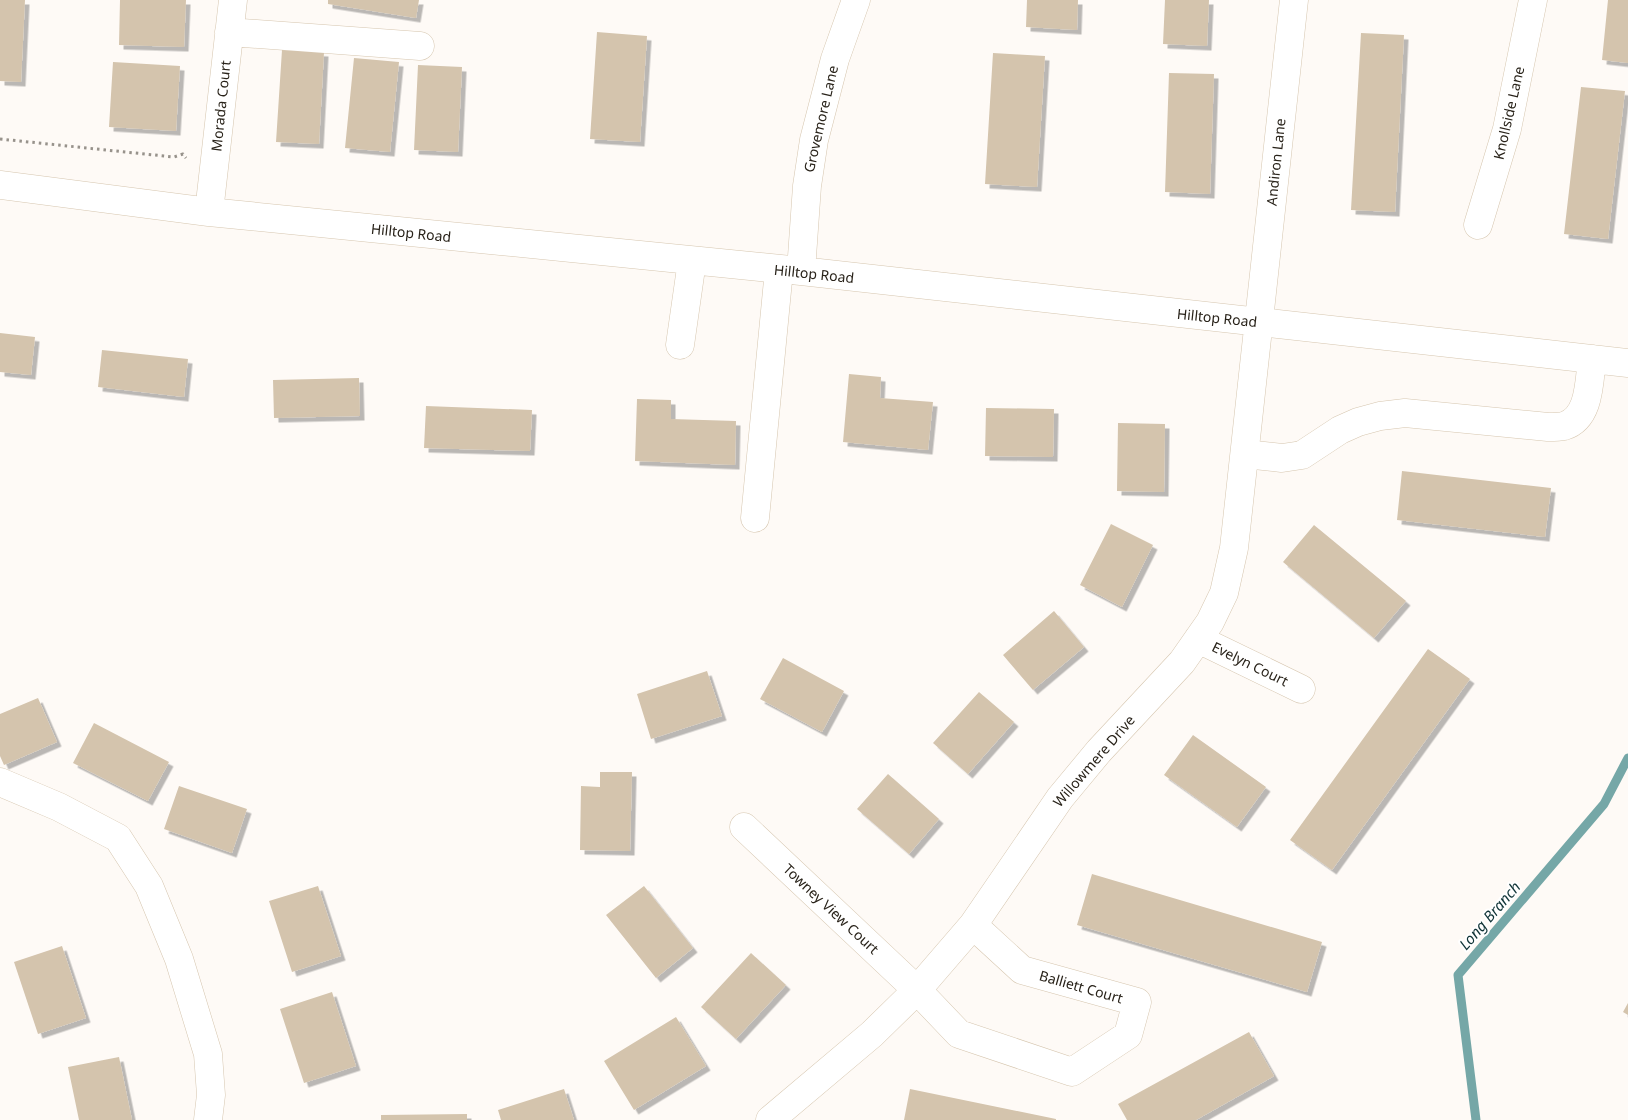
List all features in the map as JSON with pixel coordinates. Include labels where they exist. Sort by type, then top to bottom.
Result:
[{"type":"street","name":"Morada Court","points":[[209,212],[233,0]]},
{"type":"street","name":"Grovemore Lane","points":[[755,518],[790,271],[814,140],[835,59],[856,0]]},
{"type":"street","name":"Andiron Lane","points":[[1259,323],[1294,0]]},
{"type":"street","name":"Knollside Lane","points":[[1478,225],[1508,128],[1534,0]]},
{"type":"street","points":[[229,32],[420,46]]},
{"type":"street","name":"Hilltop Road","points":[[0,185],[209,212],[790,271],[1628,363]]},
{"type":"street","points":[[680,345],[692,262]]},
{"type":"street","name":"Willowmere Drive","points":[[770,1120],[872,1034],[917,990],[973,925],[1060,798],[1099,751],[1182,662],[1210,622],[1224,593],[1234,548],[1259,323]]},
{"type":"street","points":[[1245,454],[1282,458],[1302,455],[1320,445],[1340,430],[1358,422],[1380,416],[1405,413],[1548,427],[1564,426],[1577,418],[1585,405],[1592,359]]},
{"type":"street","name":"Evelyn Court","points":[[1198,639],[1301,689]]},
{"type":"street","points":[[0,782],[59,808],[118,838],[149,886],[179,959],[208,1054],[211,1095],[208,1120]]},
{"type":"street","name":"Towney View Court","points":[[744,827],[917,990]]},
{"type":"street","name":"Balliett Court","points":[[917,990],[959,1034],[1072,1072],[1128,1035],[1137,1002],[1022,970],[973,925]]},
{"type":"path","points":[[0,139],[164,156],[183,154]]},
{"type":"building","points":[[0,0],[25,0],[21,82],[0,81]]},
{"type":"building","points":[[120,0],[186,0],[184,47],[119,45]]},
{"type":"building","points":[[328,0],[419,0],[416,18],[328,4]]},
{"type":"building","points":[[1027,0],[1078,0],[1077,30],[1026,27]]},
{"type":"building","points":[[1165,0],[1209,0],[1207,46],[1163,44]]},
{"type":"building","points":[[1608,0],[1628,0],[1628,63],[1602,60]]},
{"type":"building","points":[[597,32],[647,36],[640,142],[590,139]]},
{"type":"building","points":[[1361,33],[1404,35],[1395,212],[1351,210]]},
{"type":"building","points":[[282,50],[324,52],[319,144],[276,142]]},
{"type":"building","points":[[993,53],[1045,56],[1037,187],[985,184]]},
{"type":"building","points":[[354,58],[399,62],[390,152],[345,148]]},
{"type":"building","points":[[113,62],[180,66],[176,131],[109,127]]},
{"type":"building","points":[[418,65],[462,67],[458,152],[414,150]]},
{"type":"building","points":[[1169,73],[1214,74],[1210,194],[1165,192]]},
{"type":"building","points":[[1581,87],[1625,91],[1608,239],[1564,234]]},
{"type":"building","points":[[0,333],[35,337],[31,375],[0,372]]},
{"type":"building","points":[[102,350],[188,359],[184,397],[98,387]]},
{"type":"building","points":[[849,374],[881,377],[880,398],[933,402],[928,450],[843,442]]},
{"type":"building","points":[[359,378],[360,416],[274,418],[273,380]]},
{"type":"building","points":[[637,399],[671,400],[671,419],[736,421],[735,465],[635,461]]},
{"type":"building","points":[[426,406],[532,410],[530,451],[424,448]]},
{"type":"building","points":[[986,408],[1054,409],[1053,457],[985,456]]},
{"type":"building","points":[[1118,423],[1165,424],[1164,492],[1117,491]]},
{"type":"building","points":[[1402,471],[1551,488],[1545,537],[1397,520]]},
{"type":"building","points":[[1111,524],[1153,545],[1122,607],[1080,585]]},
{"type":"building","points":[[1314,525],[1406,601],[1374,638],[1283,562]]},
{"type":"building","points":[[1054,611],[1084,647],[1033,690],[1003,655]]},
{"type":"building","points":[[1428,649],[1470,679],[1332,870],[1290,840]]},
{"type":"building","points":[[783,658],[844,691],[822,732],[760,699]]},
{"type":"building","points":[[707,671],[722,716],[651,739],[637,694]]},
{"type":"building","points":[[979,692],[1014,722],[968,774],[933,743]]},
{"type":"building","points":[[38,698],[57,742],[4,765],[0,756],[0,714]]},
{"type":"building","points":[[94,723],[169,762],[148,801],[73,763]]},
{"type":"building","points":[[1193,735],[1266,787],[1237,827],[1164,775]]},
{"type":"building","points":[[600,772],[632,772],[630,851],[580,850],[581,786],[600,787]]},
{"type":"building","points":[[888,774],[939,819],[909,854],[857,809]]},
{"type":"building","points":[[179,786],[247,809],[232,853],[164,829]]},
{"type":"building","points":[[1092,874],[1322,942],[1307,992],[1077,925]]},
{"type":"building","points":[[318,886],[341,956],[292,972],[269,901]]},
{"type":"building","points":[[644,886],[693,948],[656,978],[606,915]]},
{"type":"building","points":[[62,946],[86,1018],[38,1034],[14,962]]},
{"type":"building","points":[[751,953],[786,985],[736,1039],[701,1007]]},
{"type":"building","points":[[332,992],[356,1066],[304,1083],[280,1009]]},
{"type":"building","points":[[1628,1003],[1628,1015],[1623,1012]]},
{"type":"building","points":[[676,1017],[706,1066],[634,1110],[604,1061]]},
{"type":"building","points":[[1249,1032],[1274,1076],[1196,1120],[1127,1120],[1118,1104]]},
{"type":"building","points":[[119,1057],[132,1120],[79,1120],[68,1067]]},
{"type":"building","points":[[564,1089],[574,1120],[501,1120],[498,1110]]},
{"type":"building","points":[[910,1089],[1056,1119],[1056,1120],[904,1120]]},
{"type":"building","points":[[467,1114],[467,1120],[381,1120],[381,1115]]},
{"type":"waterway","name":"Long Branch","points":[[1476,1120],[1458,975],[1604,804],[1628,758]]}]
